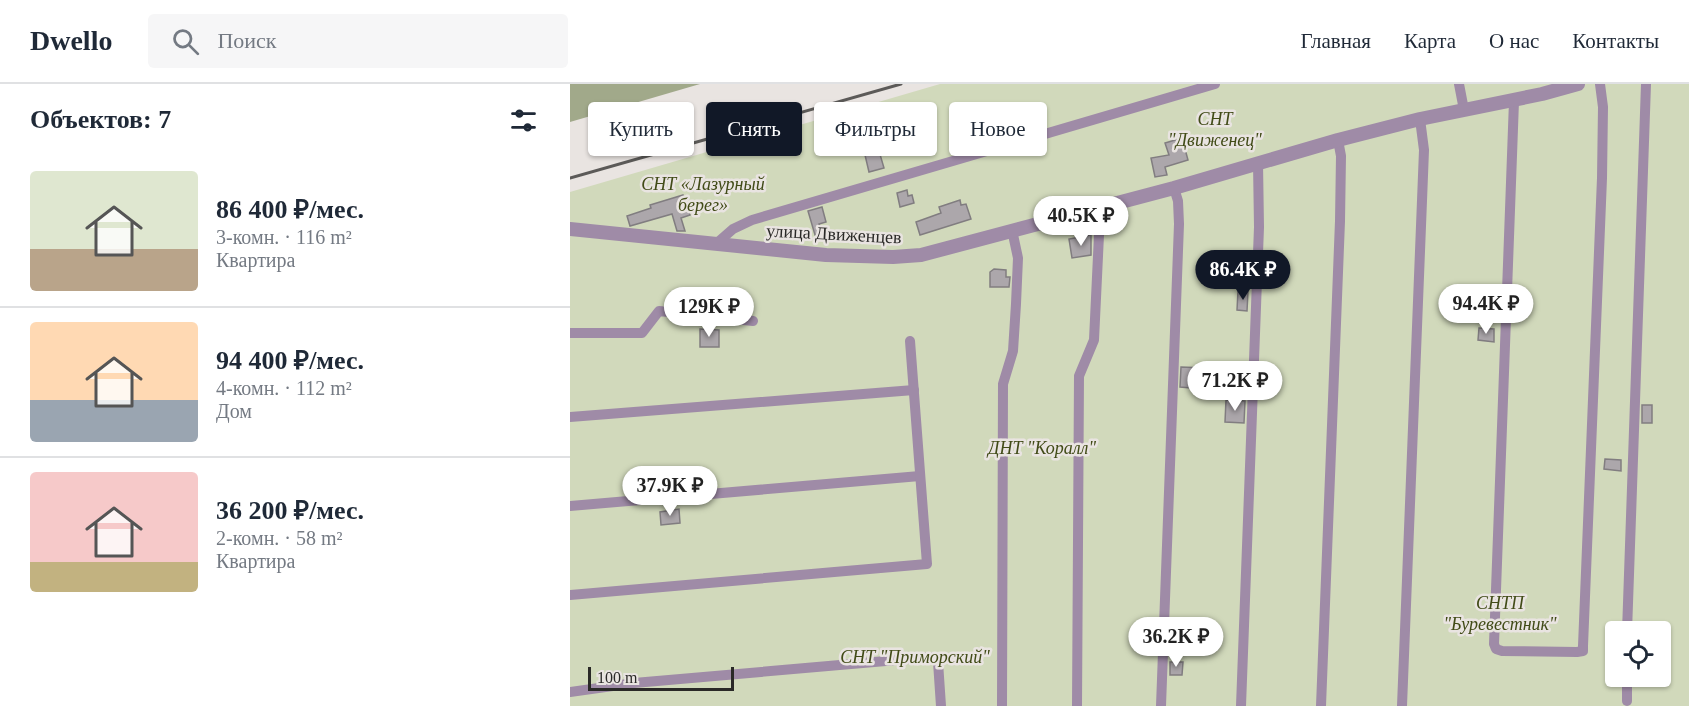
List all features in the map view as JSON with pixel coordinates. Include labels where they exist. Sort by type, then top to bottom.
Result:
[{"type":"street","points":[[717,243],[733,229],[752,220],[1215,84]]},
{"type":"street","points":[[1458,84],[1464,110]]},
{"type":"street","name":"улица Движенцев","points":[[570,229],[826,255],[903,257],[934,252],[1095,207],[1174,188],[1338,140],[1420,119],[1514,101],[1578,84]]},
{"type":"street","points":[[1514,101],[1494,644],[1496,649],[1502,651],[1577,652],[1583,651],[1584,646],[1602,178],[1603,107],[1600,84]]},
{"type":"street","points":[[1627,621],[1646,84]]},
{"type":"street","points":[[1402,706],[1424,150],[1420,119]]},
{"type":"street","points":[[1321,706],[1341,171],[1338,140]]},
{"type":"street","points":[[1241,706],[1259,227],[1258,163]]},
{"type":"street","points":[[1161,706],[1179,224],[1178,201],[1174,188]]},
{"type":"street","points":[[1077,706],[1079,376],[1093,345],[1096,316],[1099,235],[1095,207]]},
{"type":"street","points":[[1002,706],[1003,384],[1014,345],[1018,258],[1012,230]]},
{"type":"street","points":[[570,333],[642,333],[659,311],[753,321]]},
{"type":"street","points":[[570,595],[927,564],[910,341]]},
{"type":"street","points":[[570,417],[914,390]]},
{"type":"street","points":[[570,506],[920,476]]},
{"type":"street","points":[[570,692],[634,683],[932,657],[938,662],[941,706]]},
{"type":"street","points":[[1627,687],[1627,701]]},
{"type":"green space","points":[[570,84],[700,84],[638,102],[588,102],[588,117],[570,122]]},
{"type":"green space","points":[[940,84],[1689,84],[1689,706],[570,706],[570,192],[706,152],[706,156],[802,156],[802,124],[814,121],[814,156],[937,156],[937,102],[878,102]]},
{"type":"building","points":[[1182,138],[1188,160],[1165,167],[1167,175],[1155,177],[1151,158],[1169,155],[1165,143]]},
{"type":"building","points":[[865,156],[880,156],[884,168],[869,172]]},
{"type":"building","points":[[907,190],[908,196],[912,195],[914,203],[900,207],[897,193]]},
{"type":"building","points":[[683,195],[690,215],[681,218],[685,231],[677,231],[672,214],[630,226],[627,216],[651,208],[650,205]]},
{"type":"building","points":[[960,200],[961,205],[966,204],[971,219],[920,235],[916,222],[941,213],[939,207]]},
{"type":"building","points":[[822,207],[826,222],[819,224],[822,234],[815,235],[808,211]]},
{"type":"building","points":[[1091,235],[1091,255],[1072,258],[1069,239]]},
{"type":"building","points":[[994,269],[1006,270],[1006,277],[1010,277],[1009,287],[990,287],[990,272]]},
{"type":"building","points":[[1238,291],[1248,291],[1247,311],[1237,310]]},
{"type":"building","points":[[1479,328],[1494,329],[1494,342],[1478,340]]},
{"type":"building","points":[[700,329],[719,330],[719,347],[700,347]]},
{"type":"building","points":[[1181,367],[1205,368],[1204,379],[1192,379],[1191,388],[1180,387]]},
{"type":"building","points":[[1226,400],[1245,401],[1244,423],[1225,422]]},
{"type":"building","points":[[1642,405],[1652,405],[1652,423],[1642,423]]},
{"type":"building","points":[[1605,459],[1621,460],[1621,471],[1604,469]]},
{"type":"building","points":[[679,509],[680,523],[661,525],[660,512]]},
{"type":"building","points":[[1170,662],[1183,662],[1182,675],[1170,675]]},
{"type":"railway","points":[[570,178],[901,84]]},
{"type":"park label","name":"СНТ \"Движенец\"","points":[[1215,129]]},
{"type":"park label","name":"СНТ «Лазурный берег»","points":[[703,194]]},
{"type":"park label","name":"ДНТ \"Коралл\"","points":[[1042,448]]},
{"type":"park label","name":"СНТП \"Буревестник\"","points":[[1500,613]]},
{"type":"park label","name":"СНТ \"Приморский\"","points":[[915,657]]}]
